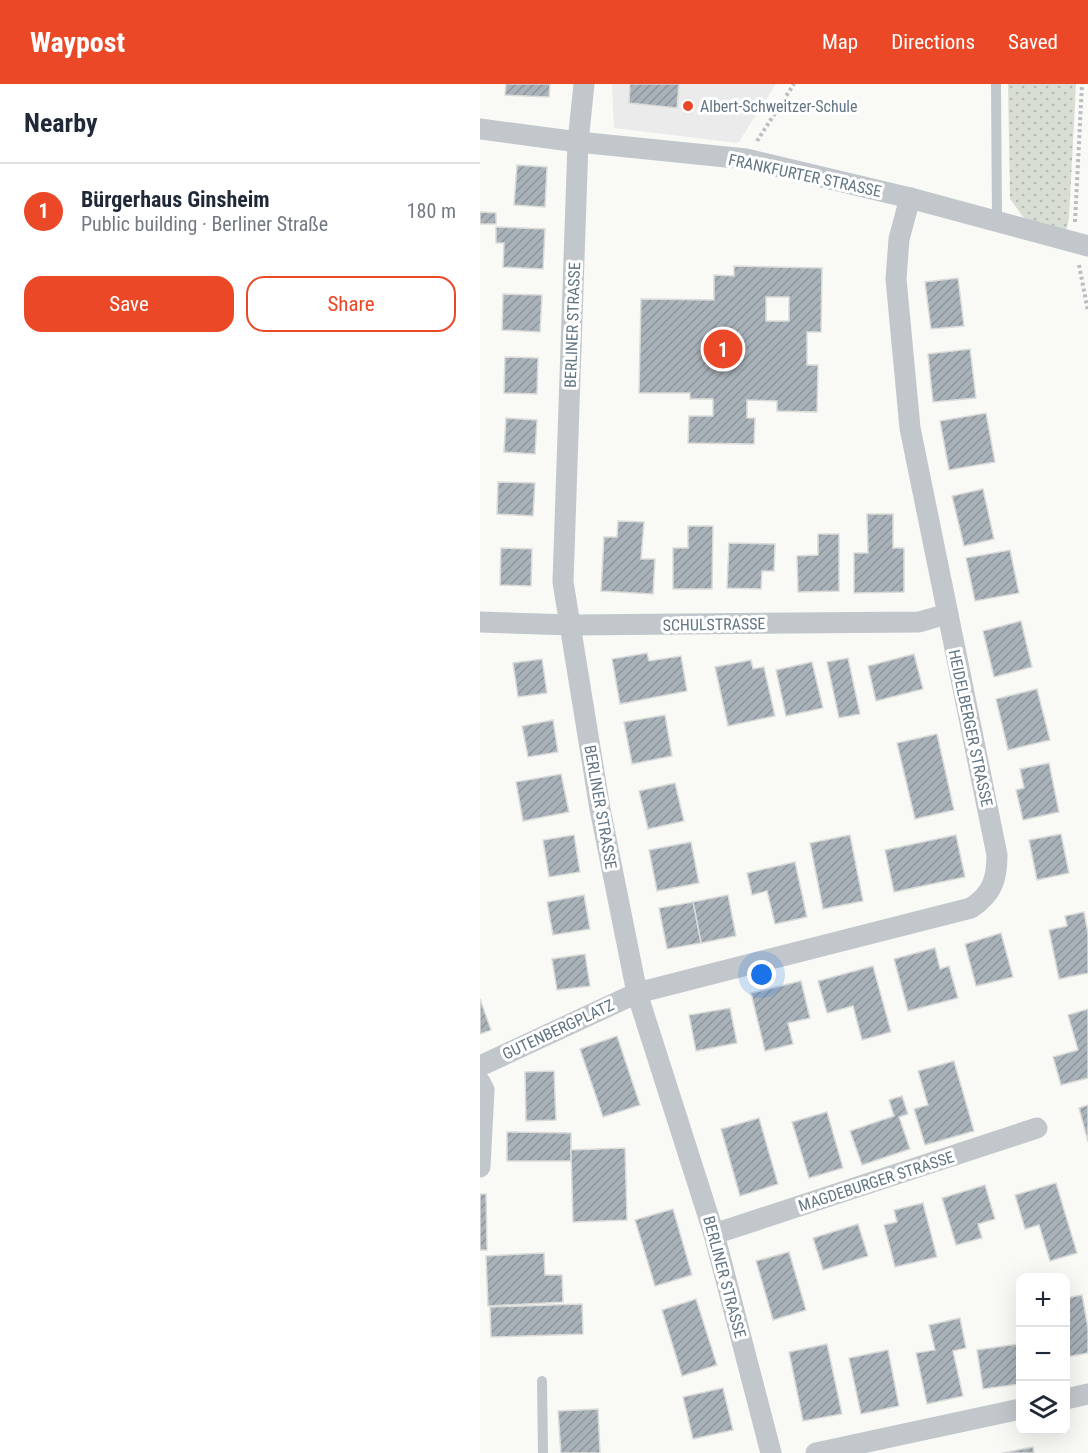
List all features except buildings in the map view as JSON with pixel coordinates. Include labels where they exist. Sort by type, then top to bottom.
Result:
[{"type":"street","name":"BERLINER STRASSE","points":[[584,84],[578,142],[563,582],[572,625],[600,809],[637,993],[714,1234],[771,1453]]},
{"type":"street","name":"FRANKFURTER STRASSE","points":[[480,129],[578,142],[746,159],[910,198],[1081,243]]},
{"type":"street","name":"HEIDELBERGER STRASSE","points":[[637,993],[971,908],[986,897],[997,878],[997,855],[946,614],[910,428],[896,279],[899,238],[910,198]]},
{"type":"street","name":"SCHULSTRASSE","points":[[480,622],[572,625],[919,622],[946,614]]},
{"type":"street","name":"GUTENBERGPLATZ","points":[[480,1066],[637,993]]},
{"type":"street","points":[[480,1082],[484,1090],[480,1167]]},
{"type":"street","name":"MAGDEBURGER STRASSE","points":[[714,1234],[1037,1128]]},
{"type":"street","points":[[1070,1398],[1088,1394]]},
{"type":"street","points":[[816,1453],[1016,1410]]},
{"type":"lane","points":[[996,84],[997,220]]},
{"type":"lane","points":[[542,1382],[543,1453]]},
{"type":"path","points":[[746,159],[794,84]]},
{"type":"path","points":[[1082,84],[1081,243],[1088,311]]},
{"type":"shaded area","name":"Albert-Schweitzer-Schule","points":[[612,84],[776,84],[738,143],[614,128]]},
{"type":"shaded area","points":[[1008,84],[1076,84],[1069,218],[1066,232],[1024,218],[1010,199]]},
{"type":"place","name":"Albert-Schweitzer-Schule","points":[[688,106]]},
{"type":"place","name":"Bürgerhaus Ginsheim","points":[[723,349]]}]
